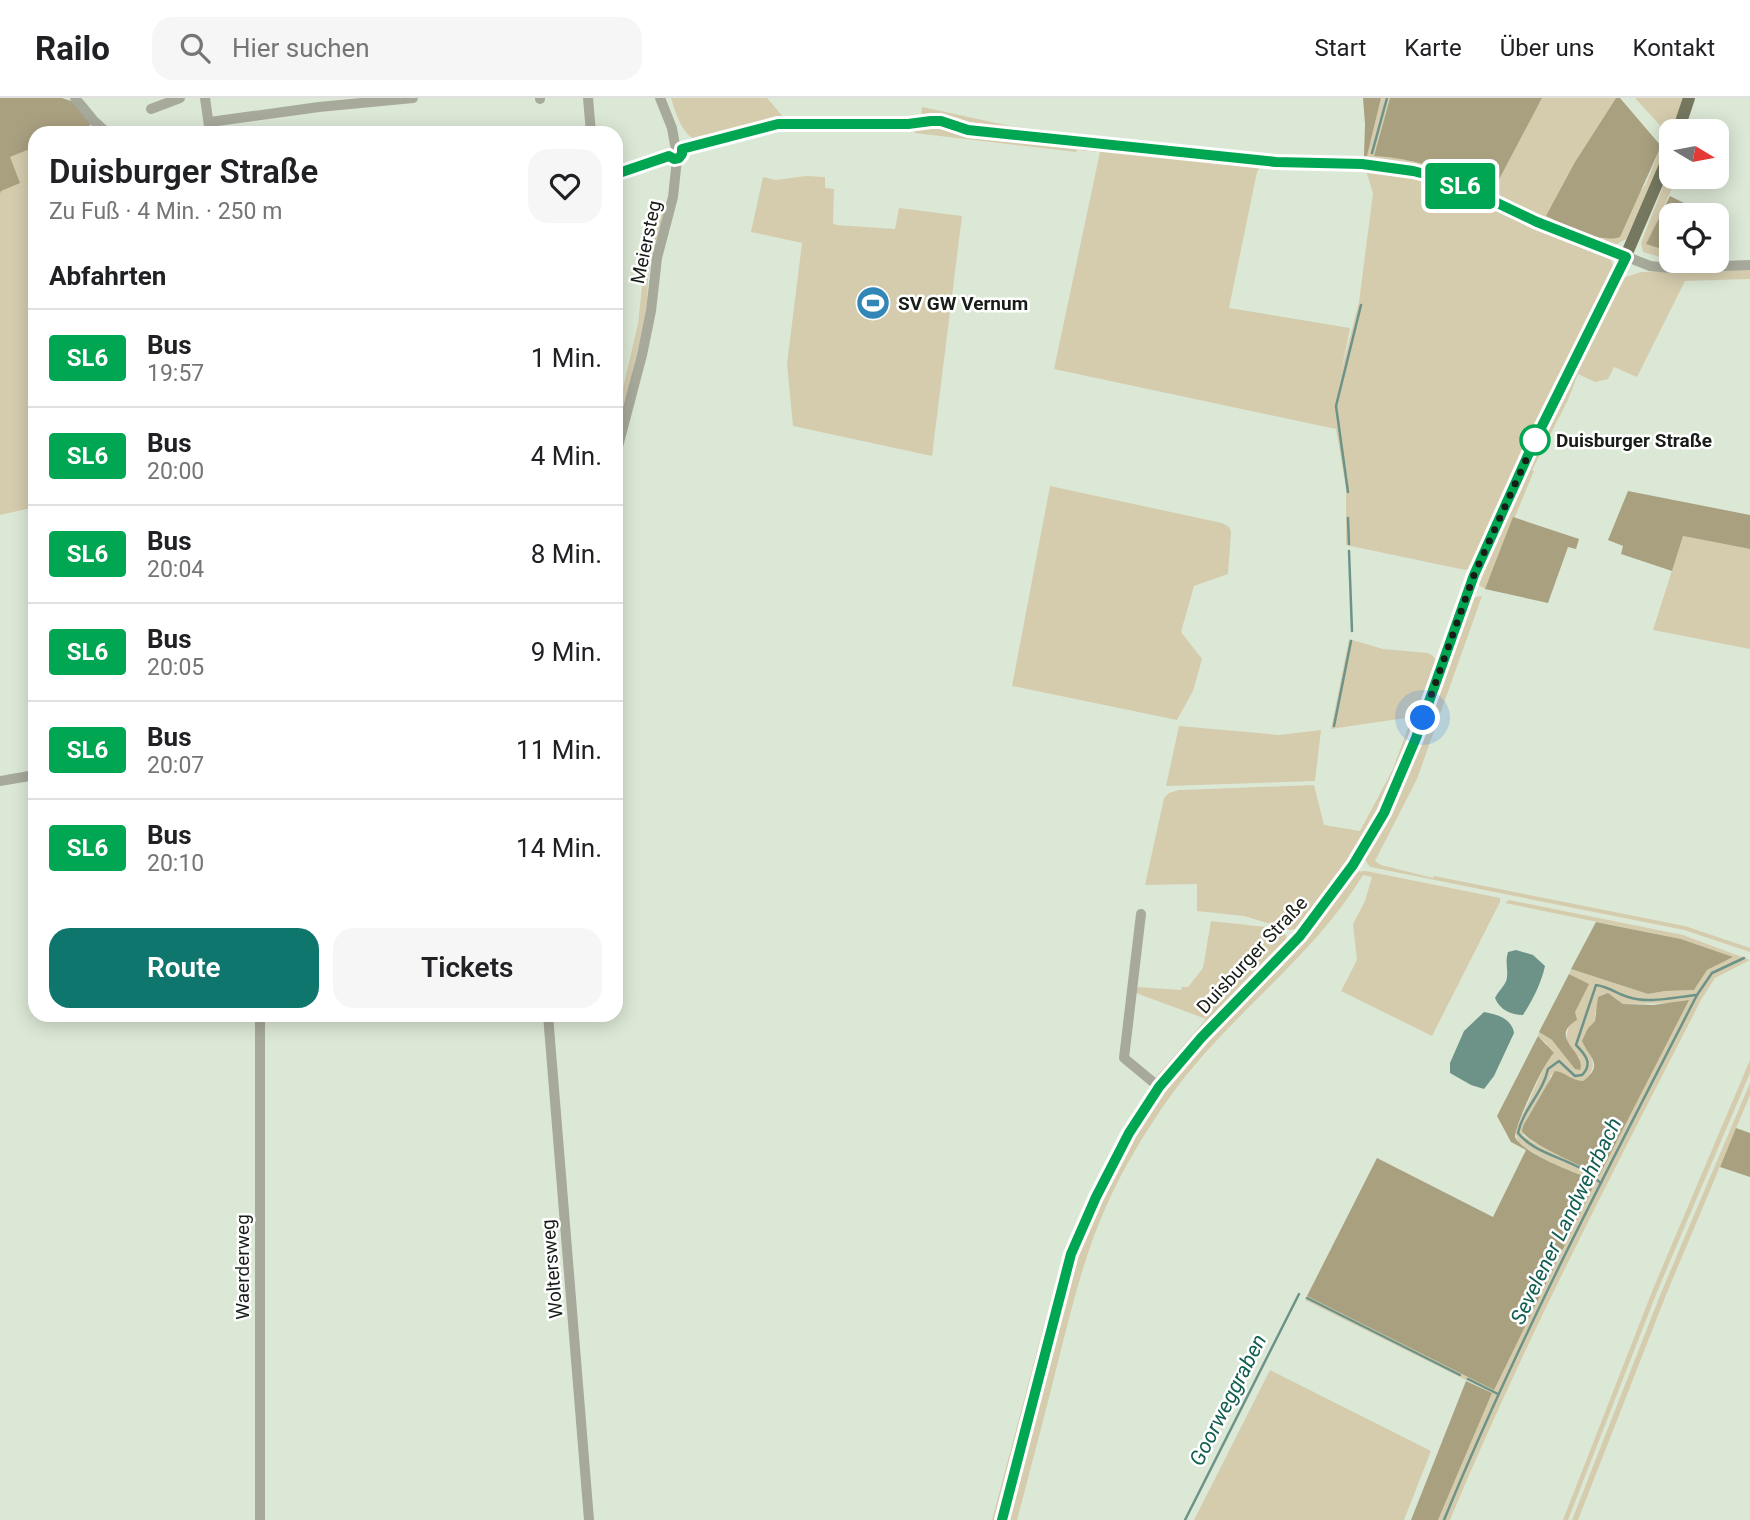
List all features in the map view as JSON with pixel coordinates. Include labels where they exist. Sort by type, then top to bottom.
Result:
[{"type":"main road","points":[[1682,119],[1689,98]]},
{"type":"main road","name":"Duisburger Straße","points":[[1002,1520],[1071,1254],[1096,1197],[1123,1144],[1159,1087],[1201,1038],[1300,936],[1353,865],[1384,813],[1416,738],[1474,575],[1534,442],[1626,257],[1659,179]]},
{"type":"street","points":[[75,98],[100,126]]},
{"type":"street","points":[[85,98],[85,110]]},
{"type":"street","points":[[151,109],[180,98]]},
{"type":"street","points":[[205,98],[210,126]]},
{"type":"street","points":[[215,126],[319,107],[413,98]]},
{"type":"street","points":[[588,98],[590,126]]},
{"type":"street","name":"Meiersteg","points":[[623,427],[645,342],[655,266],[673,197],[676,152],[672,128],[660,98]]},
{"type":"street","points":[[623,171],[676,152],[778,124],[908,124],[943,117],[985,131],[1284,163],[1362,164],[1413,171],[1449,180],[1537,222],[1650,266],[1670,268],[1750,265]]},
{"type":"street","points":[[0,781],[28,776]]},
{"type":"street","points":[[1141,914],[1124,1058],[1159,1087]]},
{"type":"street","name":"Waerderweg","points":[[260,1022],[260,1520]]},
{"type":"street","name":"Woltersweg","points":[[549,1022],[589,1520]]},
{"type":"shaded area","points":[[0,98],[62,98],[74,102],[91,125],[28,126],[28,150],[10,157],[20,183],[1,191],[0,194]]},
{"type":"shaded area","points":[[671,98],[767,98],[786,120],[697,141],[683,128]]},
{"type":"shaded area","points":[[1363,98],[1381,98],[1367,156],[1364,156]]},
{"type":"shaded area","points":[[1381,98],[1390,98],[1374,156],[1432,166],[1489,183],[1494,188],[1542,98],[1616,98],[1575,162],[1567,225],[1605,239],[1646,184],[1659,151],[1659,167],[1626,239],[1617,244],[1608,244],[1416,167],[1367,161],[1364,156],[1367,155]]},
{"type":"shaded area","points":[[1390,98],[1542,98],[1494,189],[1489,183],[1432,166],[1374,156]]},
{"type":"shaded area","points":[[1616,98],[1620,98],[1659,144],[1659,150],[1620,237],[1592,236],[1546,216],[1575,162]]},
{"type":"shaded area","points":[[1635,98],[1684,98],[1677,119],[1659,119],[1659,124]]},
{"type":"shaded area","points":[[922,107],[1010,126],[1268,155],[1360,157],[1358,160],[1287,159],[983,126],[950,116],[921,118]]},
{"type":"shaded area","points":[[930,125],[1262,164],[1257,172],[1229,308],[1350,328],[1341,372],[1359,302],[1373,193],[1366,171],[1430,182],[1460,192],[1534,227],[1599,248],[1610,256],[1613,265],[1607,280],[1473,568],[1465,570],[1346,545],[1346,488],[1336,429],[1054,369],[1100,152],[1076,152],[915,133],[914,128]]},
{"type":"shaded area","points":[[28,150],[28,509],[0,515],[0,194],[10,157]]},
{"type":"shaded area","name":"SV GW Vernum","points":[[806,176],[825,177],[825,188],[834,189],[833,223],[836,225],[895,229],[899,208],[962,216],[932,456],[793,426],[787,364],[802,243],[751,232],[763,177],[776,180]]},
{"type":"shaded area","points":[[1662,189],[1672,189],[1665,203],[1659,203],[1659,217],[1647,244],[1659,248],[1659,257],[1643,252],[1641,243]]},
{"type":"shaded area","points":[[1670,196],[1684,203],[1666,203]]},
{"type":"shaded area","points":[[663,206],[668,208],[653,252],[648,278],[647,311],[623,412],[623,388],[638,324],[645,257]]},
{"type":"shaded area","points":[[1659,218],[1659,248],[1646,244]]},
{"type":"shaded area","points":[[1750,268],[1750,279],[1685,281],[1637,377],[1614,367],[1608,379],[1595,382],[1578,374],[1568,400],[1532,470],[1534,471],[1485,589],[1476,583],[1570,378],[1623,278],[1641,272],[1729,273],[1729,269]]},
{"type":"shaded area","points":[[1050,486],[1222,523],[1229,527],[1231,532],[1228,574],[1194,586],[1181,632],[1202,659],[1193,691],[1177,720],[1012,686]]},
{"type":"shaded area","points":[[1628,491],[1750,515],[1750,549],[1683,536],[1672,571],[1621,554],[1623,546],[1608,540]]},
{"type":"shaded area","points":[[1513,517],[1579,539],[1576,549],[1568,547],[1548,603],[1485,589]]},
{"type":"shaded area","points":[[1683,536],[1750,549],[1750,649],[1653,630]]},
{"type":"shaded area","points":[[1482,596],[1417,779],[1375,861],[1381,865],[1433,878],[1434,876],[1685,926],[1750,948],[1750,952],[1684,930],[1370,867],[1363,857],[1470,598]]},
{"type":"shaded area","points":[[1349,639],[1383,649],[1428,653],[1438,663],[1399,771],[1361,845],[1300,928],[1290,930],[1244,916],[1197,911],[1197,884],[1145,885],[1164,798],[1179,790],[1314,785],[1324,825],[1360,831],[1393,769],[1412,717],[1331,729]]},
{"type":"shaded area","points":[[1179,726],[1279,735],[1321,730],[1315,781],[1166,786]]},
{"type":"shaded area","points":[[1366,871],[1500,898],[1432,1036],[1341,991],[1357,960],[1353,924],[1365,901],[1372,877],[1363,875],[1342,906],[1295,961],[1194,1065],[1162,1108],[1127,1164],[1105,1209],[1085,1261],[1017,1520],[1006,1520],[1078,1248],[1114,1170],[1166,1084],[1354,872]]},
{"type":"shaded area","points":[[1509,900],[1683,935],[1750,960],[1715,978],[1701,1000],[1539,1323],[1450,1520],[1438,1520],[1492,1393],[1305,1300],[1307,1296],[1561,1250],[1595,1184],[1584,1175],[1564,1170],[1524,1147],[1518,1142],[1515,1131],[1549,1057],[1547,1044],[1538,1036],[1539,1032],[1552,1040],[1564,1054],[1581,1059],[1569,1046],[1567,1036],[1574,1012],[1588,984],[1569,974],[1571,969],[1648,994],[1694,990],[1707,970],[1732,957],[1681,939],[1505,903]],"holes":[[[1611,995],[1623,1004],[1672,1003],[1599,1176],[1523,1135],[1551,1075],[1563,1073],[1574,1081],[1583,1081],[1591,1073],[1592,1059],[1584,1046],[1588,1028],[1595,1021],[1595,1013]]]},
{"type":"shaded area","points":[[1211,921],[1266,927],[1286,935],[1287,944],[1160,1079],[1155,1078],[1206,1019],[1136,993],[1137,987],[1181,990],[1182,987],[1188,987],[1203,968]]},
{"type":"shaded area","points":[[1596,922],[1681,939],[1733,957],[1707,970],[1694,990],[1648,994],[1571,969]]},
{"type":"shaded area","points":[[1569,974],[1589,984],[1575,1012],[1577,1020],[1566,1033],[1581,1063],[1580,1070],[1575,1069],[1552,1040],[1539,1032]]},
{"type":"shaded area","points":[[1608,993],[1623,1004],[1653,1005],[1689,1000],[1599,1176],[1545,1148],[1522,1131],[1555,1071],[1583,1081],[1590,1075],[1594,1065],[1582,1041],[1595,1021],[1598,997]]},
{"type":"shaded area","points":[[1538,1036],[1554,1053],[1531,1093],[1515,1137],[1535,1154],[1595,1183],[1494,1390],[1307,1296],[1377,1158],[1493,1217],[1526,1150],[1511,1142],[1497,1116]]},
{"type":"shaded area","points":[[1750,1060],[1750,1073],[1657,1292],[1568,1520],[1563,1520],[1653,1289]]},
{"type":"shaded area","points":[[1750,1083],[1750,1095],[1666,1295],[1578,1520],[1572,1520],[1661,1293]]},
{"type":"shaded area","points":[[1736,1128],[1750,1133],[1750,1177],[1720,1167]]},
{"type":"shaded area","points":[[1065,1246],[1069,1247],[997,1520],[992,1520]]},
{"type":"shaded area","points":[[1270,1370],[1431,1451],[1404,1520],[1194,1520]]},
{"type":"shaded area","points":[[1466,1381],[1492,1393],[1438,1520],[1411,1520]]},
{"type":"water","points":[[1516,950],[1533,955],[1545,966],[1523,1015],[1506,1011],[1495,998],[1507,980],[1508,952]]},
{"type":"water","points":[[1484,1012],[1507,1021],[1514,1033],[1494,1076],[1484,1089],[1450,1073],[1450,1063],[1464,1031]]},
{"type":"waterway","points":[[1372,153],[1387,98]]},
{"type":"waterway","points":[[1348,492],[1336,406],[1361,305]]},
{"type":"waterway","points":[[1348,518],[1349,544]]},
{"type":"waterway","points":[[1349,551],[1352,631]]},
{"type":"waterway","points":[[1334,726],[1351,641]]},
{"type":"waterway","name":"Sevelener Landwehrbach","points":[[1444,1520],[1533,1320],[1697,995],[1712,973],[1744,958]]},
{"type":"waterway","points":[[1601,1183],[1582,1169],[1524,1140],[1518,1133],[1524,1116],[1542,1086],[1548,1069],[1559,1061],[1575,1076],[1582,1075],[1585,1071],[1587,1060],[1576,1045],[1596,985],[1644,1000],[1697,995]]},
{"type":"waterway","name":"Goorweggraben","points":[[1185,1520],[1299,1294]]},
{"type":"waterway","name":"Goorweggraben","points":[[1307,1298],[1460,1375]]},
{"type":"waterway","name":"Goorweggraben","points":[[1468,1379],[1498,1394]]},
{"type":"bus line","name":"SL6","points":[[623,172],[669,156],[677,159],[682,154],[682,149],[778,124],[908,124],[941,121],[975,131],[1201,155],[1292,163],[1362,164],[1413,171],[1449,180],[1537,222],[1626,257],[1534,442],[1474,575],[1416,738],[1384,813],[1353,865],[1300,936],[1186,1054],[1159,1087],[1129,1133],[1096,1197],[1071,1254],[1002,1520]]},
{"type":"place","name":"SV GW Vernum","points":[[873,303]]},
{"type":"place","name":"Duisburger Straße","points":[[1535,440]]},
{"type":"route","points":[[1423,718],[1474,575],[1535,440]]}]
